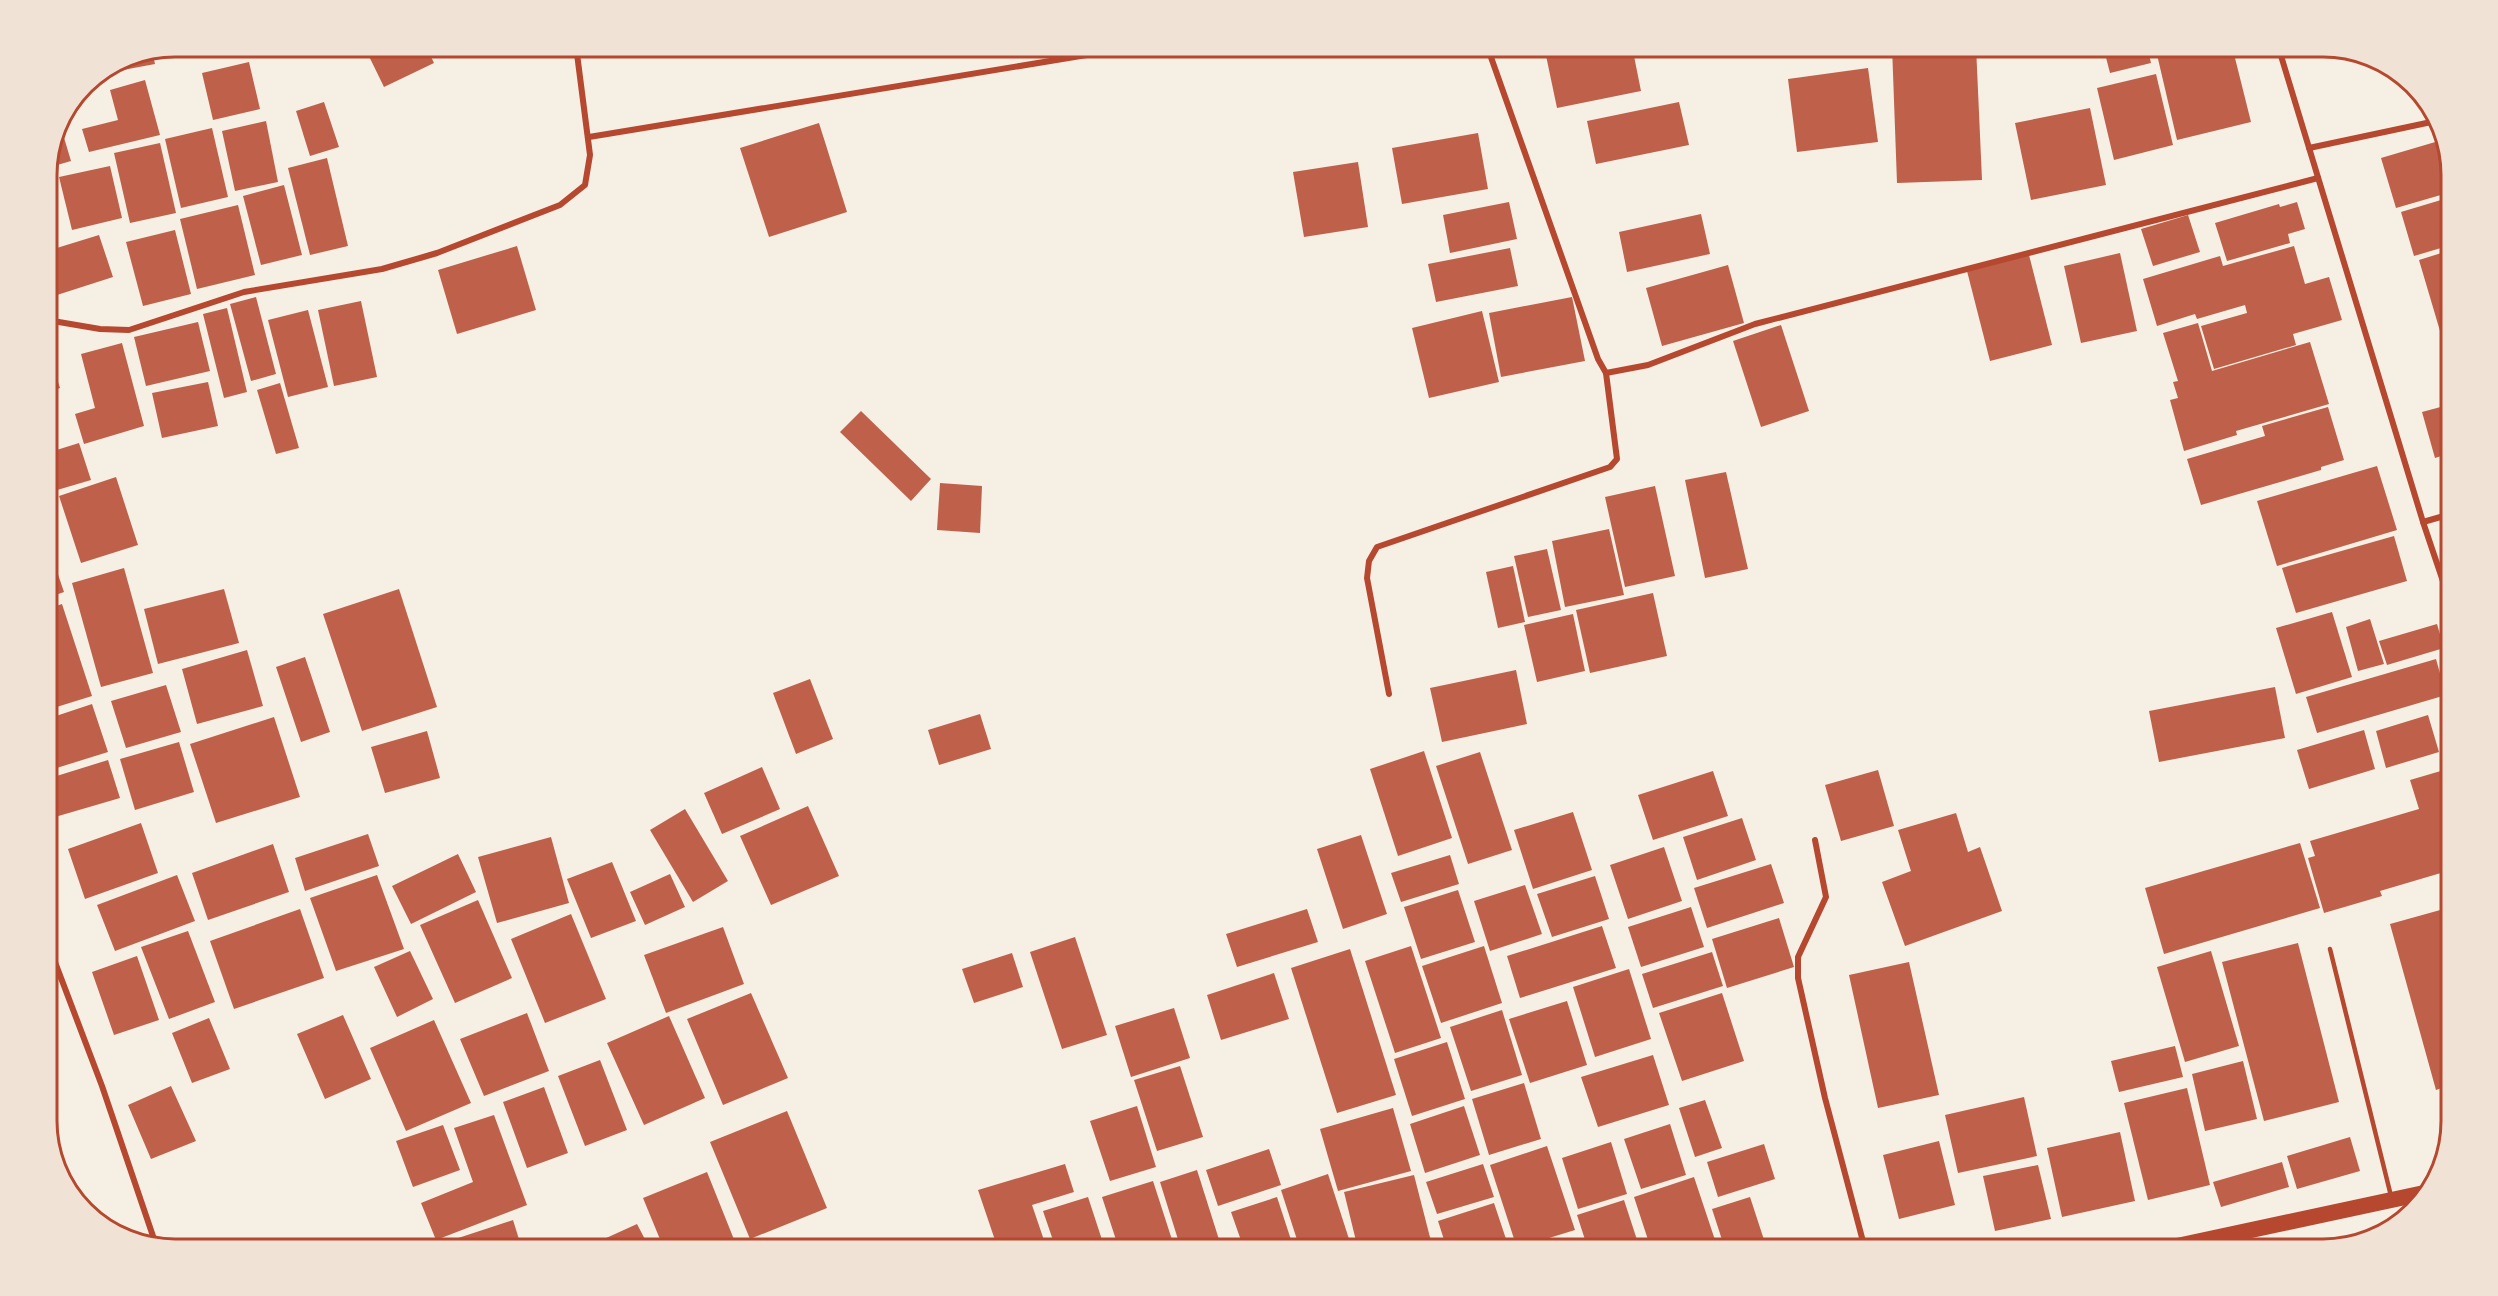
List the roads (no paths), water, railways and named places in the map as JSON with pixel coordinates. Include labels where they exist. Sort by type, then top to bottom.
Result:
[{"type":"highway","points":[[2212,1239],[2415,1195]]},
{"type":"street","points":[[57,322],[129,330],[244,292],[382,269],[437,253],[560,205],[585,185],[590,155],[578,57]]},
{"type":"street","points":[[589,137],[1074,57]]},
{"type":"street","points":[[1389,694],[1367,578],[1369,561],[1377,547],[1610,467],[1617,459],[1606,373],[1598,359],[1491,57]]},
{"type":"street","points":[[2281,57],[2441,575]]},
{"type":"street","points":[[2309,148],[2429,123]]},
{"type":"street","points":[[1606,373],[1648,365],[1755,324],[2318,178]]},
{"type":"street","points":[[2423,522],[2441,517]]},
{"type":"street","points":[[1815,840],[1826,897],[1798,957],[1798,978],[1862,1239]]},
{"type":"street","points":[[57,967],[102,1086],[153,1237]]},
{"type":"lane","points":[[2330,949],[2391,1199]]}]
